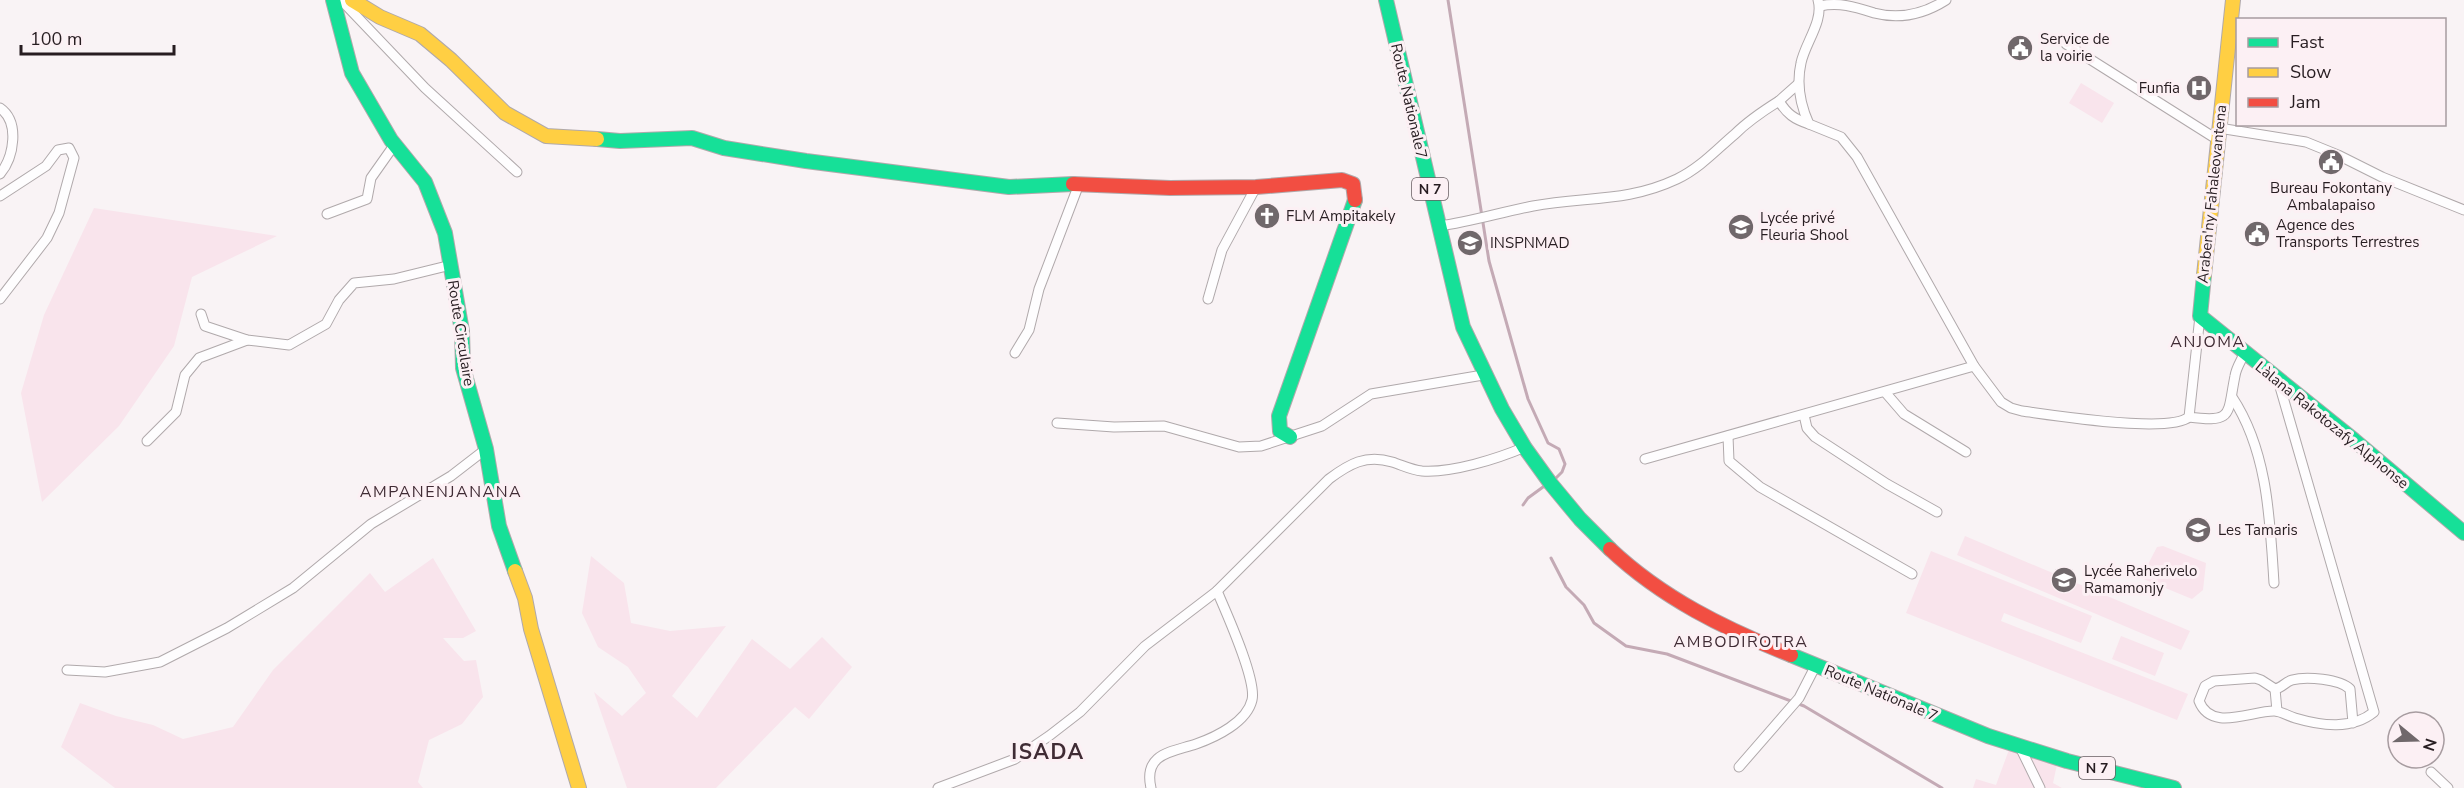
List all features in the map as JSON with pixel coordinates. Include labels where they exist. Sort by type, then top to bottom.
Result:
[{"type":"street","name":"Route Circulaire","points":[[333,0],[352,73],[395,144],[425,182],[445,233],[462,331],[463,368],[486,449],[499,526],[525,598],[531,629],[579,788]]},
{"type":"street","points":[[341,0],[425,88],[517,172]]},
{"type":"street","points":[[352,0],[380,17],[420,34],[451,60],[505,113],[546,136],[620,141],[692,138],[735,150],[1009,187],[1079,184],[1170,188],[1256,187],[1342,180],[1353,184],[1354,200],[1351,210],[1279,416],[1281,431],[1290,437]]},
{"type":"street","name":"Route Nationale7","points":[[1386,0],[1463,327],[1483,375]]},
{"type":"street","points":[[1809,124],[1798,84],[1801,62],[1818,16],[1819,3],[1836,3],[1877,14],[1900,16],[1916,14],[1946,0]]},
{"type":"street","name":"Araben'ny Fahaleovantena","points":[[2200,316],[2233,0]]},
{"type":"street","points":[[2066,44],[2218,134],[2306,141],[2382,177],[2464,210]]},
{"type":"street","points":[[1439,226],[1476,221],[1534,206],[1616,198],[1643,192],[1678,178],[1703,163],[1752,119],[1779,101],[1798,84]]},
{"type":"street","points":[[1779,101],[1785,112],[1794,118],[1841,137],[1857,157],[1974,366],[2001,402],[2011,408],[2094,420],[2168,425],[2184,422],[2189,417],[2200,316]]},
{"type":"street","points":[[0,108],[6,112],[13,127],[11,153],[0,174]]},
{"type":"street","points":[[327,214],[368,198],[371,178],[395,144]]},
{"type":"street","points":[[0,196],[46,166],[58,150],[69,148],[74,158],[59,213],[47,238],[0,299]]},
{"type":"street","points":[[1015,353],[1029,330],[1039,289],[1079,184]]},
{"type":"street","points":[[1208,299],[1222,250],[1256,187]]},
{"type":"street","points":[[201,314],[205,326],[247,340],[289,345],[326,324],[339,300],[354,283],[394,279],[451,265]]},
{"type":"street","name":"Làlana Rakotozafy Alphonse","points":[[2200,316],[2464,533]]},
{"type":"street","points":[[147,441],[176,412],[185,375],[199,358],[247,340]]},
{"type":"street","points":[[2189,417],[2211,420],[2221,418],[2229,411],[2235,374],[2244,354]]},
{"type":"street","points":[[1645,459],[1974,366]]},
{"type":"street","points":[[1057,423],[1114,427],[1164,426],[1239,447],[1260,446],[1322,426],[1371,394],[1483,375]]},
{"type":"street","name":"Route Nationale 7","points":[[1483,375],[1534,464],[1585,524],[1643,578],[1684,606],[1724,627],[1962,727],[2019,746],[2174,788]]},
{"type":"street","points":[[2275,689],[2255,678],[2214,681],[2205,686],[2199,701],[2210,716],[2246,716],[2277,711],[2314,723],[2346,725],[2364,721],[2374,712],[2278,380]]},
{"type":"street","points":[[1885,392],[1904,414],[1966,452]]},
{"type":"street","points":[[2232,397],[2244,414],[2263,473],[2270,520],[2274,583]]},
{"type":"street","points":[[1804,415],[1807,428],[1815,437],[1887,484],[1937,512]]},
{"type":"street","points":[[1728,436],[1728,461],[1760,487],[1912,574]]},
{"type":"street","points":[[938,788],[1015,759],[1080,712],[1145,646],[1217,591],[1329,479],[1349,464],[1367,458],[1389,461],[1421,471],[1433,471],[1496,460],[1524,447]]},
{"type":"street","points":[[67,670],[105,672],[160,662],[227,628],[294,588],[371,524],[451,476],[486,449]]},
{"type":"street","points":[[1151,788],[1148,776],[1154,763],[1166,751],[1197,744],[1232,726],[1246,714],[1253,698],[1242,653],[1217,591]]},
{"type":"street","points":[[1739,767],[1796,702],[1816,665]]},
{"type":"street","points":[[2275,689],[2294,679],[2343,682],[2350,689],[2353,723]]},
{"type":"street","points":[[2275,689],[2277,711]]},
{"type":"street","points":[[2019,746],[2040,788]]},
{"type":"street","points":[[2431,772],[2448,788]]},
{"type":"shaded area","points":[[2081,83],[2114,103],[2102,123],[2069,103]]},
{"type":"shaded area","points":[[94,208],[277,236],[192,277],[174,346],[119,426],[42,502],[21,393],[44,315]]},
{"type":"shaded area","points":[[1965,536],[2190,631],[2181,650],[1957,555]]},
{"type":"shaded area","points":[[2163,546],[2206,563],[2203,590],[2192,599],[2141,578],[2157,547]]},
{"type":"shaded area","points":[[1931,551],[2092,616],[2081,643],[2004,613],[2001,621],[2188,694],[2177,720],[1906,613]]},
{"type":"shaded area","points":[[591,556],[624,583],[631,623],[670,631],[726,626],[672,696],[697,718],[752,639],[790,669],[822,637],[852,667],[809,719],[795,707],[716,788],[627,788],[594,692],[622,716],[646,693],[628,667],[598,647],[582,613]]},
{"type":"shaded area","points":[[433,558],[476,631],[463,638],[443,638],[464,661],[476,660],[483,697],[462,724],[429,740],[418,782],[423,788],[115,788],[61,747],[80,703],[116,716],[153,725],[183,739],[233,727],[273,670],[370,573],[385,592]]},
{"type":"shaded area","points":[[2121,636],[2164,653],[2155,676],[2112,659]]},
{"type":"shaded area","points":[[2010,747],[2058,760],[2053,783],[2062,788],[1973,788],[1976,779],[1996,785]]},
{"type":"waterway","points":[[1448,0],[1489,261],[1528,399],[1548,443],[1559,449],[1565,464],[1562,472],[1556,478]]},
{"type":"waterway","points":[[1523,505],[1528,498],[1543,487]]},
{"type":"waterway","points":[[1551,558],[1566,587],[1584,605],[1594,623],[1626,646],[1667,654],[1804,706],[1942,788]]},
{"type":"traffic: fast","points":[[333,0],[352,73],[391,140],[425,182],[445,233],[462,331],[463,368],[486,449],[499,526],[515,571]]},
{"type":"traffic: fast","points":[[1386,0],[1463,327],[1502,409],[1525,448],[1580,519],[1610,549]]},
{"type":"traffic: fast","points":[[597,139],[620,141],[692,138],[724,148],[806,161],[1009,187],[1073,184]]},
{"type":"traffic: fast","points":[[1290,437],[1280,431],[1279,416],[1355,200]]},
{"type":"traffic: fast","points":[[2204,275],[2200,316],[2354,440],[2464,533]]},
{"type":"traffic: fast","points":[[1791,655],[1988,736],[2067,761],[2174,788]]},
{"type":"traffic: slow","points":[[352,0],[380,17],[420,34],[451,60],[505,113],[546,136],[597,139]]},
{"type":"traffic: slow","points":[[2204,275],[2233,0]]},
{"type":"traffic: slow","points":[[515,571],[525,598],[531,629],[579,788]]},
{"type":"traffic: jam","points":[[1073,184],[1170,188],[1256,187],[1342,180],[1353,184],[1355,200]]},
{"type":"traffic: jam","points":[[1610,549],[1651,583],[1695,611],[1791,655]]},
{"type":"place","name":"Service de la voirie","points":[[2020,48]]},
{"type":"place","name":"Funfia","points":[[2199,88]]},
{"type":"place","name":"Bureau Fokontany Ambalapaiso","points":[[2331,162]]},
{"type":"place","name":"FLM Ampitakely","points":[[1267,216]]},
{"type":"place","name":"Lycée privé Fleuria Shool","points":[[1741,227]]},
{"type":"place","name":"Agence des Transports Terrestres","points":[[2257,234]]},
{"type":"place","name":"INSPNMAD","points":[[1470,243]]},
{"type":"place","name":"Les Tamaris","points":[[2198,530]]},
{"type":"place","name":"Lycée Raherivelo Ramamonjy","points":[[2064,580]]},
{"type":"district","name":"ANJOMA","points":[[2208,342]]},
{"type":"district","name":"AMPANENJANANA","points":[[441,492]]},
{"type":"district","name":"AMBODIROTRA","points":[[1741,642]]},
{"type":"district","name":"ISADA","points":[[1048,752]]}]
